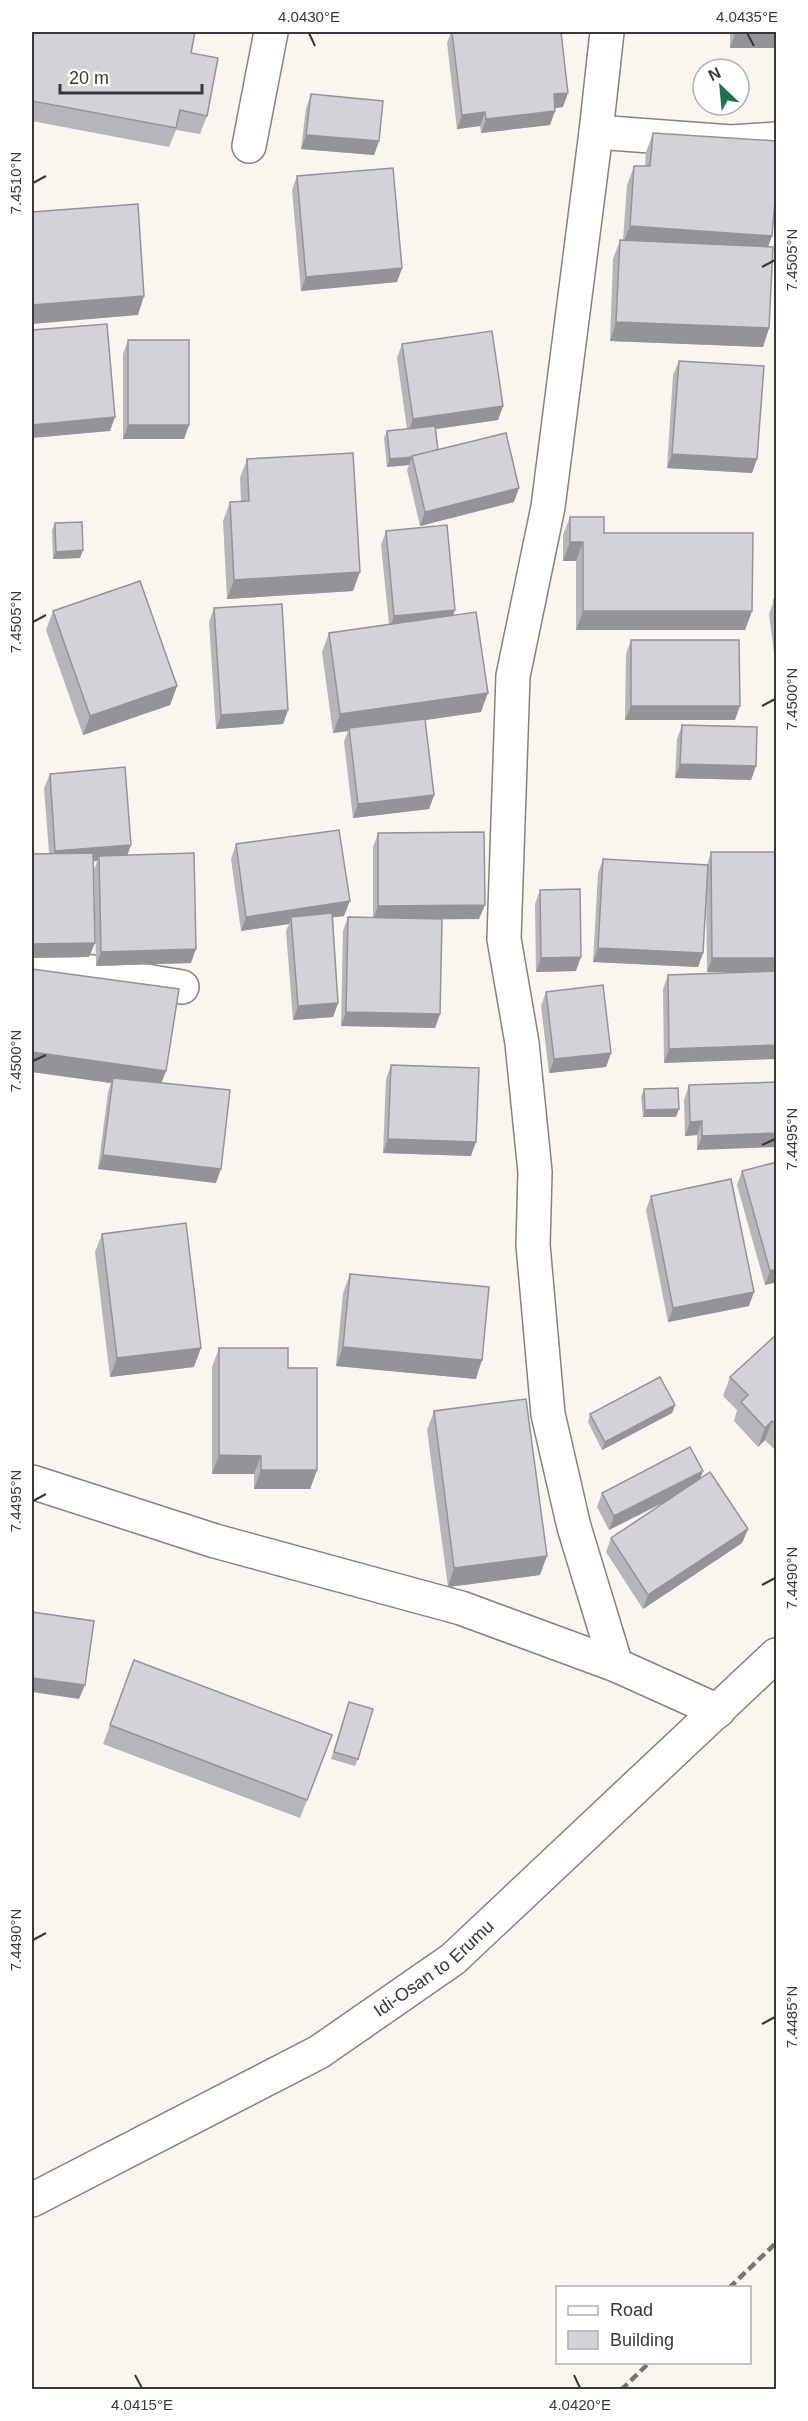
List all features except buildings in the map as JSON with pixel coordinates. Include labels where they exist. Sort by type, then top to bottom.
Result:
[{"type":"street","points":[[249,146],[271,32]]},
{"type":"street","points":[[607,32],[548,507],[513,676],[504,939],[522,1043],[535,1172],[533,1245],[548,1414],[574,1527],[616,1665]]},
{"type":"street","points":[[596,132],[731,142],[777,139]]},
{"type":"street","points":[[32,962],[182,987]]},
{"type":"street","points":[[32,1482],[214,1541],[461,1608],[616,1665],[718,1711]]},
{"type":"street","name":"Idi-Osan to Erumu","points":[[32,2200],[319,2052],[453,1959],[777,1655]]},
{"type":"railway","points":[[731,2286],[776,2243]]},
{"type":"railway","points":[[621,2390],[648,2364]]}]
